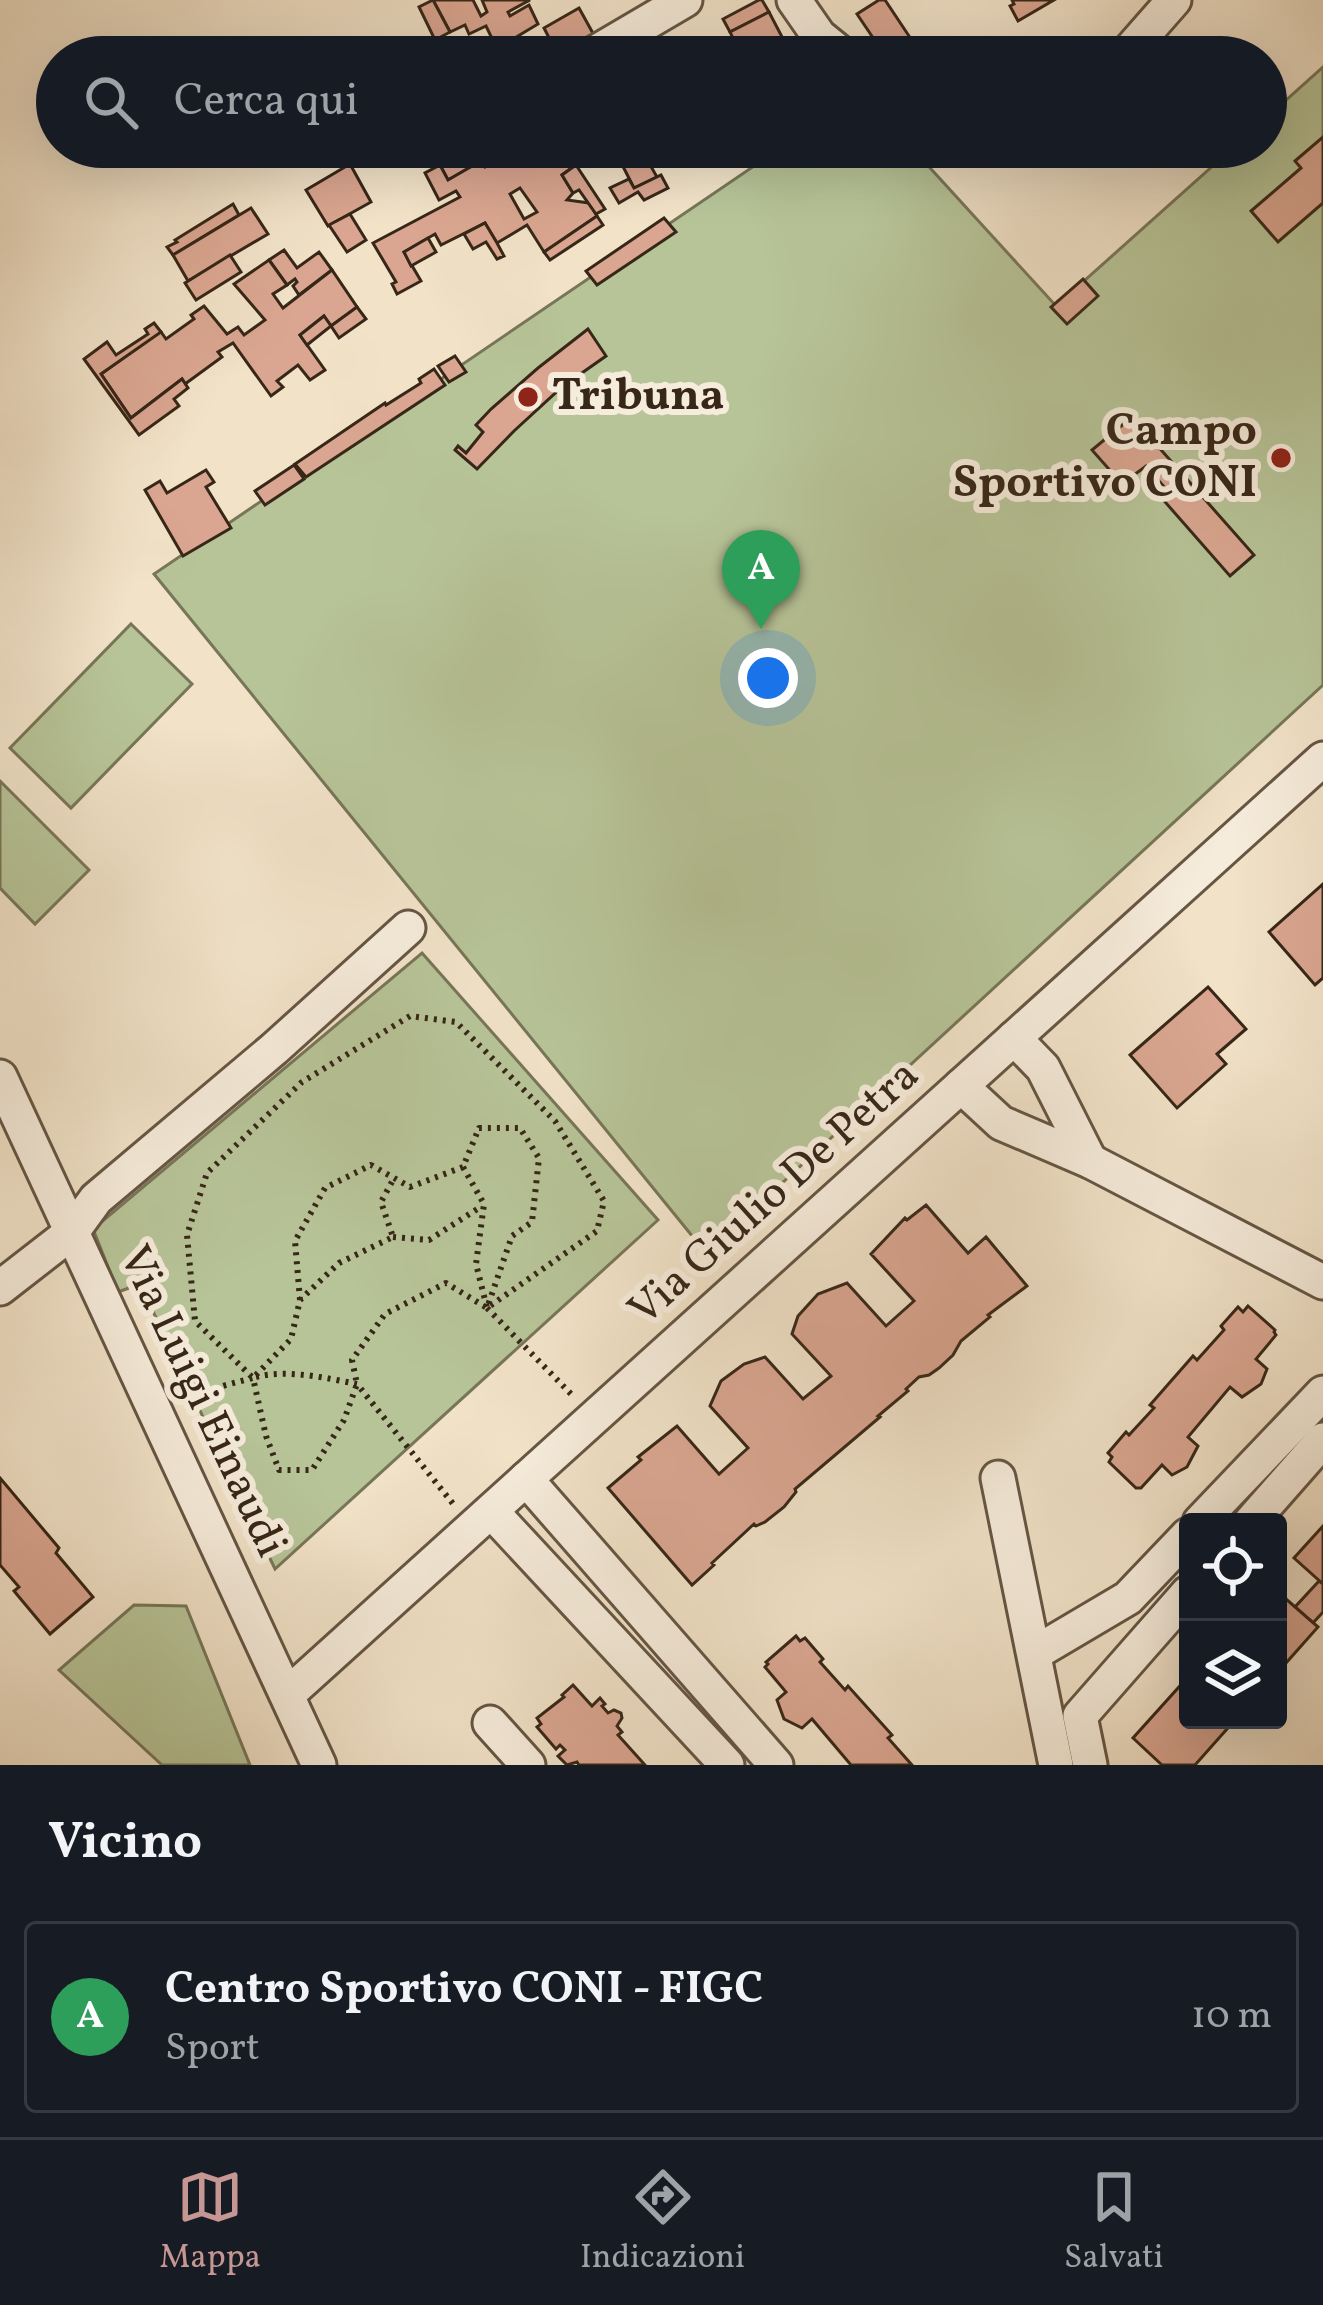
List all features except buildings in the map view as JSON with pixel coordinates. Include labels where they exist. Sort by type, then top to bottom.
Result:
[{"type":"street","points":[[624,36],[685,0]]},
{"type":"street","points":[[794,0],[819,36]]},
{"type":"street","points":[[1142,36],[1174,0]]},
{"type":"street","name":"Via Giulio De Petra","points":[[287,1695],[1323,759]]},
{"type":"street","points":[[0,1288],[72,1232],[96,1198],[274,1049],[408,928]]},
{"type":"street","points":[[1014,1038],[1043,1068],[1090,1161]]},
{"type":"street","name":"Via Luigi Einaudi","points":[[0,1077],[319,1765]]},
{"type":"street","points":[[961,1086],[1001,1123],[1090,1161],[1323,1282]]},
{"type":"street","points":[[1209,1513],[1323,1393]]},
{"type":"street","points":[[1259,1513],[1323,1440]]},
{"type":"street","points":[[998,1478],[1057,1765]]},
{"type":"street","points":[[526,1479],[776,1765]]},
{"type":"street","points":[[481,1519],[728,1765]]},
{"type":"street","points":[[1035,1652],[1128,1598],[1179,1544]]},
{"type":"street","points":[[1090,1765],[1080,1716],[1179,1603]]},
{"type":"street","points":[[490,1723],[528,1765]]},
{"type":"path","points":[[357,1384],[344,1420],[312,1470],[279,1470],[253,1378],[195,1321],[187,1235],[207,1173],[302,1082],[410,1016],[456,1022],[555,1121],[604,1201],[597,1231],[487,1308]]},
{"type":"path","points":[[253,1378],[291,1339],[300,1300],[295,1241],[326,1188],[371,1165],[410,1186],[463,1167],[479,1128],[520,1128],[539,1158],[532,1222],[512,1236],[487,1308]]},
{"type":"path","points":[[463,1167],[484,1204],[476,1264],[487,1308]]},
{"type":"path","points":[[393,1237],[381,1202],[394,1178]]},
{"type":"path","points":[[300,1300],[339,1263],[393,1237],[429,1240],[484,1204]]},
{"type":"path","points":[[481,1519],[357,1384],[352,1360],[385,1314],[446,1282],[487,1308],[594,1418]]},
{"type":"path","points":[[155,1411],[267,1375],[357,1384]]},
{"type":"green space","points":[[1323,67],[1323,685],[706,1253],[154,574],[751,168],[930,168],[1056,306],[1210,168],[1287,168],[1287,99]]},
{"type":"green space","points":[[131,624],[192,684],[71,808],[10,748]]},
{"type":"green space","points":[[0,781],[89,870],[35,924],[0,888]]},
{"type":"green space","points":[[422,953],[658,1220],[275,1569],[140,1284],[118,1292],[93,1229]]},
{"type":"green space","points":[[134,1605],[186,1606],[250,1765],[162,1765],[59,1670]]},
{"type":"place","name":"Tribuna","points":[[528,397]]},
{"type":"place","name":"Campo Sportivo CONI","points":[[1281,458]]},
{"type":"place","name":"Centro Sportivo CONI - FIGC","points":[[761,629]]}]
